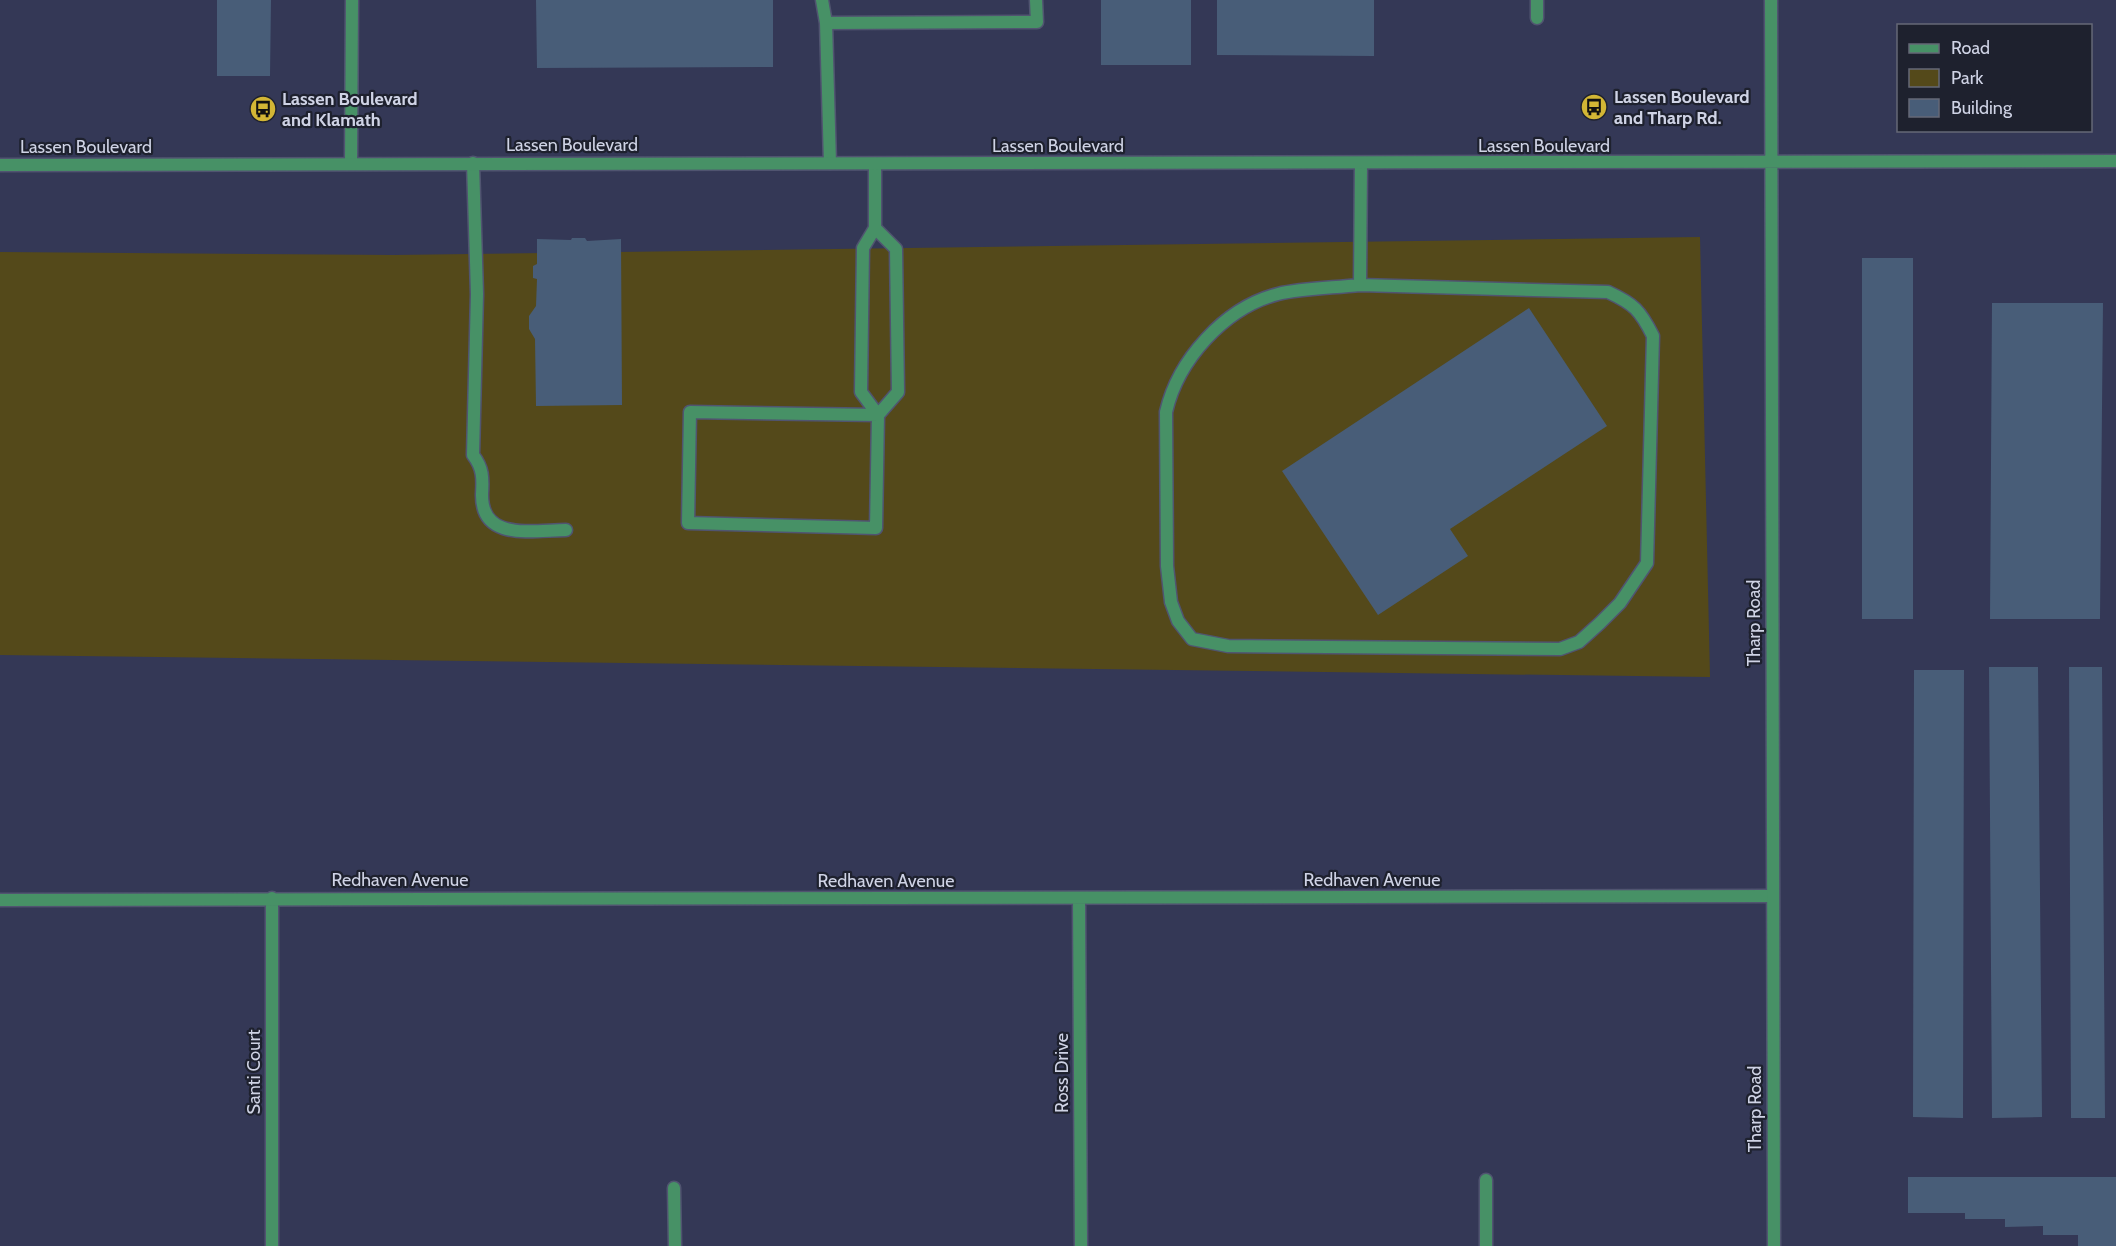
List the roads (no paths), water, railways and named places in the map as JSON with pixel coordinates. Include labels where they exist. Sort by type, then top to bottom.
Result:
[{"type":"street","points":[[351,163],[352,0]]},
{"type":"street","points":[[822,0],[826,23],[830,163]]},
{"type":"street","points":[[826,23],[1037,22],[1036,0]]},
{"type":"street","points":[[1537,0],[1537,18]]},
{"type":"street","name":"Tharp Road","points":[[1771,0],[1773,1246]]},
{"type":"street","name":"Lassen Boulevard","points":[[0,165],[2116,161]]},
{"type":"street","points":[[473,163],[477,294],[473,455],[482,467],[484,514],[491,523],[504,529],[566,530]]},
{"type":"street","points":[[875,164],[875,228],[863,248],[861,392],[878,415],[876,528],[688,523],[690,412],[878,415],[898,392],[896,249],[875,228]]},
{"type":"street","points":[[1360,285],[1361,164]]},
{"type":"street","points":[[1360,285],[1608,292],[1628,301],[1642,313],[1653,336],[1647,563],[1620,603],[1579,642],[1560,649],[1228,646],[1192,639],[1178,621],[1171,602],[1167,566],[1166,412],[1170,395],[1183,368],[1203,343],[1227,320],[1251,306],[1277,294],[1360,285]]},
{"type":"street","name":"Redhaven Avenue","points":[[0,900],[272,898],[1079,900],[1772,896]]},
{"type":"street","name":"Santi Court","points":[[272,898],[272,1246]]},
{"type":"street","name":"Ross Drive","points":[[1079,900],[1081,1246]]},
{"type":"street","points":[[1486,1180],[1486,1246]]},
{"type":"street","points":[[674,1188],[675,1246]]},
{"type":"place","name":"Lassen Boulevard and Tharp Rd.","points":[[1594,107]]},
{"type":"place","name":"Lassen Boulevard and Klamath","points":[[263,109]]}]
